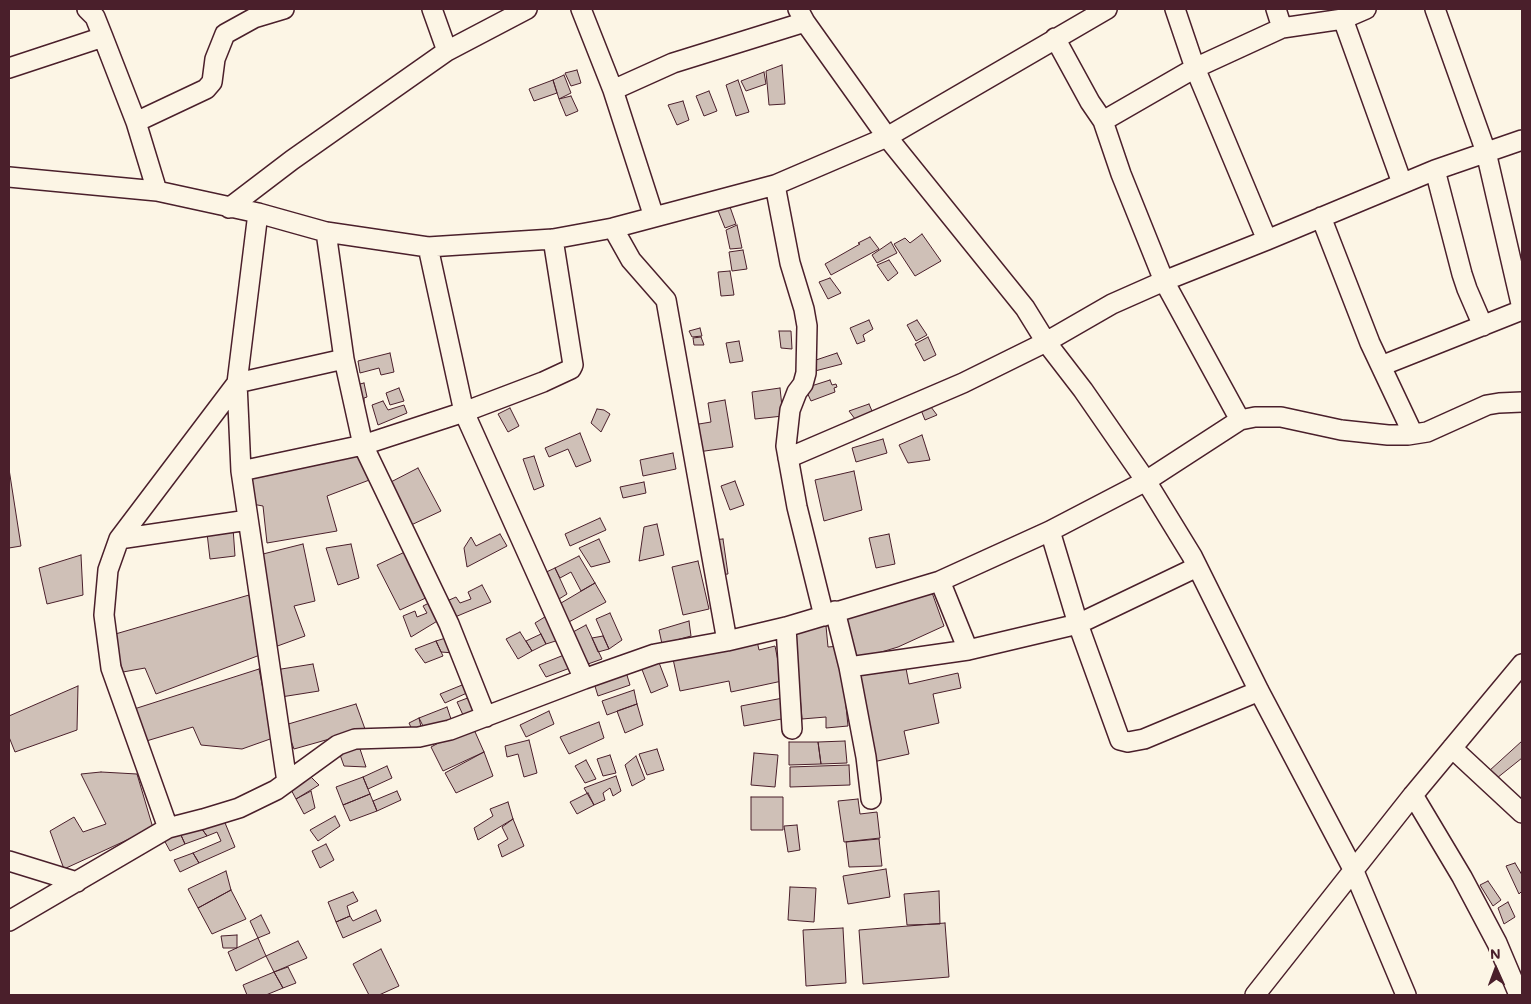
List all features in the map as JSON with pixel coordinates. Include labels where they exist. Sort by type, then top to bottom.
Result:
[{"type":"street","points":[[87,9],[94,18],[103,37],[136,122],[157,191]]},
{"type":"street","points":[[136,122],[206,88],[212,82],[215,59],[225,34],[254,18],[284,9]]},
{"type":"street","points":[[432,9],[447,51]]},
{"type":"street","points":[[229,208],[292,160],[447,51],[526,9]]},
{"type":"street","points":[[581,9],[613,90],[654,217]]},
{"type":"street","points":[[1175,9],[1194,68],[1268,240]]},
{"type":"street","points":[[1276,9],[1282,28]]},
{"type":"street","points":[[1103,121],[1194,68],[1282,28],[1343,19],[1366,9]]},
{"type":"street","points":[[1381,366],[1522,309],[1486,152],[1435,9]]},
{"type":"street","points":[[9,177],[157,191],[258,213],[326,232],[428,247],[553,239],[613,228],[775,185],[887,137],[1055,38],[1094,12]]},
{"type":"street","points":[[613,90],[673,63],[801,15],[887,137],[1025,308],[1046,342],[1083,390],[1146,480],[1197,567],[1259,692],[1353,869],[1406,995]]},
{"type":"street","points":[[1343,19],[1402,183]]},
{"type":"street","points":[[9,68],[103,37]]},
{"type":"street","points":[[1055,38],[1090,102],[1103,121],[1121,174],[1164,281],[1240,420]]},
{"type":"street","points":[[788,458],[963,384],[1046,342],[1112,304],[1164,281],[1435,170],[1522,140]]},
{"type":"street","points":[[1435,170],[1462,274],[1483,326]]},
{"type":"street","points":[[775,185],[790,264],[804,309],[807,326],[806,373],[803,384],[797,392],[790,410],[786,446],[797,507],[830,614],[849,667],[866,757],[871,799]]},
{"type":"street","points":[[258,213],[237,383],[241,471],[287,782]]},
{"type":"street","points":[[1321,217],[1370,343],[1413,434]]},
{"type":"street","points":[[613,228],[631,260],[666,300],[727,641]]},
{"type":"street","points":[[326,232],[344,359],[363,445],[449,624],[486,717]]},
{"type":"street","points":[[241,471],[363,445],[464,412],[571,369],[573,365],[553,239]]},
{"type":"street","points":[[428,247],[464,412],[584,679]]},
{"type":"street","points":[[168,828],[111,668],[104,615],[108,570],[119,539],[237,383],[344,359]]},
{"type":"street","points":[[9,921],[168,828],[239,808],[276,790],[338,745],[355,739],[419,737],[450,730],[655,654],[727,641],[786,627],[940,581],[1050,531],[1146,480],[1240,420],[1255,417],[1281,418],[1341,430],[1388,435],[1413,434],[1427,432],[1487,405],[1499,402],[1522,402]]},
{"type":"street","points":[[119,539],[248,520]]},
{"type":"street","points":[[1050,531],[1078,624],[1120,740],[1128,742],[1144,739],[1259,692]]},
{"type":"street","points":[[849,667],[968,650],[1078,624],[1197,567]]},
{"type":"street","points":[[940,581],[968,650]]},
{"type":"street","points":[[786,627],[792,729]]},
{"type":"street","points":[[1255,995],[1413,794],[1522,664]]},
{"type":"street","points":[[1452,748],[1522,813]]},
{"type":"street","points":[[1413,794],[1462,877],[1497,943],[1519,995]]},
{"type":"street","points":[[9,861],[77,882]]},
{"type":"building","points":[[782,65],[785,104],[769,105],[766,71]]},
{"type":"building","points":[[577,70],[581,83],[571,86],[565,73]]},
{"type":"building","points":[[764,72],[766,84],[746,91],[741,81]]},
{"type":"building","points":[[564,75],[571,93],[559,99],[553,80]]},
{"type":"building","points":[[553,80],[557,93],[534,101],[529,89]]},
{"type":"building","points":[[738,80],[749,112],[736,116],[726,85]]},
{"type":"building","points":[[709,91],[717,111],[704,116],[696,96]]},
{"type":"building","points":[[571,96],[578,111],[566,116],[559,99]]},
{"type":"building","points":[[683,101],[689,120],[677,125],[668,105]]},
{"type":"building","points":[[729,204],[736,224],[725,228],[717,208]]},
{"type":"building","points":[[737,225],[742,248],[730,249],[726,230]]},
{"type":"building","points":[[922,234],[941,261],[915,276],[894,244],[905,238],[910,243]]},
{"type":"building","points":[[870,237],[879,249],[831,275],[825,264]]},
{"type":"building","points":[[891,242],[897,253],[877,263],[872,255]]},
{"type":"building","points":[[743,250],[747,269],[732,271],[729,252]]},
{"type":"building","points":[[889,260],[898,273],[888,281],[877,265]]},
{"type":"building","points":[[730,271],[734,295],[721,296],[718,272]]},
{"type":"building","points":[[830,278],[841,293],[828,299],[819,282]]},
{"type":"building","points":[[869,320],[873,329],[863,335],[865,341],[857,344],[850,328]]},
{"type":"building","points":[[917,320],[927,335],[916,341],[907,325]]},
{"type":"building","points":[[700,328],[702,336],[692,337],[689,331]]},
{"type":"building","points":[[779,331],[791,331],[792,349],[781,348]]},
{"type":"building","points":[[701,337],[704,345],[694,345],[693,338]]},
{"type":"building","points":[[928,337],[936,355],[924,361],[915,344]]},
{"type":"building","points":[[739,341],[743,361],[730,363],[726,343]]},
{"type":"building","points":[[390,353],[394,372],[381,375],[379,368],[360,373],[358,361]]},
{"type":"building","points":[[837,353],[842,364],[815,371],[813,361]]},
{"type":"building","points":[[830,380],[832,385],[836,384],[835,392],[811,401],[805,388]]},
{"type":"building","points":[[364,383],[367,397],[364,398],[364,405],[357,407],[352,386]]},
{"type":"building","points":[[399,388],[404,401],[390,405],[386,393]]},
{"type":"building","points":[[780,388],[783,416],[755,419],[752,392]]},
{"type":"building","points":[[725,400],[733,447],[698,452],[693,425],[711,422],[708,403]]},
{"type":"building","points":[[383,401],[388,410],[404,405],[407,413],[378,425],[372,405]]},
{"type":"building","points":[[869,404],[872,411],[855,419],[849,411]]},
{"type":"building","points":[[931,407],[937,415],[925,420],[921,410]]},
{"type":"building","points":[[510,408],[519,426],[508,432],[498,414]]},
{"type":"building","points":[[597,409],[604,410],[610,414],[601,432],[591,423]]},
{"type":"building","points":[[580,433],[591,461],[576,467],[568,449],[549,457],[545,448]]},
{"type":"building","points":[[922,435],[930,460],[908,463],[899,445]]},
{"type":"building","points":[[883,439],[887,453],[856,462],[852,448]]},
{"type":"building","points":[[673,453],[676,469],[643,476],[640,460]]},
{"type":"building","points":[[358,455],[372,479],[327,496],[337,531],[267,543],[263,506],[252,504],[250,478]]},
{"type":"building","points":[[534,456],[544,486],[534,490],[523,459]]},
{"type":"building","points":[[418,468],[441,511],[409,526],[387,484]]},
{"type":"building","points":[[9,469],[21,546],[9,548]]},
{"type":"building","points":[[854,471],[862,510],[824,521],[815,480]]},
{"type":"building","points":[[735,481],[744,505],[730,510],[721,486]]},
{"type":"building","points":[[644,482],[646,493],[623,498],[620,487]]},
{"type":"building","points":[[600,518],[606,530],[570,546],[565,534]]},
{"type":"building","points":[[657,524],[664,555],[639,561],[644,527]]},
{"type":"building","points":[[233,528],[235,556],[210,559],[207,533]]},
{"type":"building","points":[[500,534],[507,546],[467,567],[464,548],[471,537],[476,546]]},
{"type":"building","points":[[889,534],[895,564],[876,568],[869,538]]},
{"type":"building","points":[[599,539],[610,562],[591,567],[579,548]]},
{"type":"building","points":[[723,539],[728,574],[716,575],[712,540]]},
{"type":"building","points":[[303,544],[315,601],[294,606],[305,636],[272,648],[259,555]]},
{"type":"building","points":[[351,544],[359,578],[338,585],[326,548]]},
{"type":"building","points":[[407,551],[430,596],[400,610],[377,565]]},
{"type":"building","points":[[81,555],[83,595],[47,604],[39,568]]},
{"type":"building","points":[[579,556],[595,583],[581,591],[571,572],[560,578],[555,568]]},
{"type":"building","points":[[698,561],[709,609],[683,615],[672,567]]},
{"type":"building","points":[[555,568],[567,594],[551,604],[542,574]]},
{"type":"building","points":[[595,583],[606,602],[567,623],[556,606]]},
{"type":"building","points":[[482,585],[491,602],[455,617],[447,601],[456,597],[460,603],[471,599],[468,592]]},
{"type":"building","points":[[930,587],[944,626],[898,647],[855,660],[843,616]]},
{"type":"building","points":[[249,595],[260,655],[156,694],[145,668],[123,672],[112,635]]},
{"type":"building","points":[[433,601],[439,620],[411,637],[403,616],[415,611],[417,617],[427,613],[423,606]]},
{"type":"building","points":[[610,613],[622,640],[609,649],[596,619]]},
{"type":"building","points":[[548,615],[562,639],[546,644],[535,623]]},
{"type":"building","points":[[689,621],[691,636],[662,644],[659,630]]},
{"type":"building","points":[[586,625],[602,659],[588,664],[573,632]]},
{"type":"building","points":[[826,626],[828,647],[840,646],[848,726],[826,728],[826,717],[802,719],[794,629]]},
{"type":"building","points":[[520,632],[532,651],[518,659],[506,639]]},
{"type":"building","points":[[541,634],[546,644],[532,651],[526,641]]},
{"type":"building","points":[[603,636],[609,649],[598,652],[592,638]]},
{"type":"building","points":[[449,637],[454,653],[441,652],[436,641]]},
{"type":"building","points":[[436,641],[443,656],[425,663],[415,649]]},
{"type":"building","points":[[757,641],[759,650],[775,646],[782,681],[731,692],[729,681],[680,691],[673,659]]},
{"type":"building","points":[[564,655],[570,668],[546,677],[539,665]]},
{"type":"building","points":[[658,660],[668,686],[651,693],[641,667]]},
{"type":"building","points":[[905,663],[909,684],[958,673],[961,688],[933,694],[939,723],[904,731],[909,754],[873,762],[854,674]]},
{"type":"building","points":[[313,664],[319,691],[281,697],[275,670]]},
{"type":"building","points":[[259,669],[273,738],[242,749],[201,745],[193,727],[143,742],[131,710]]},
{"type":"building","points":[[626,672],[630,685],[598,696],[594,683]]},
{"type":"building","points":[[467,683],[469,692],[445,703],[440,694]]},
{"type":"building","points":[[78,686],[77,730],[15,752],[9,737],[9,716]]},
{"type":"building","points":[[634,690],[637,704],[607,715],[602,701]]},
{"type":"building","points":[[473,696],[477,710],[463,715],[457,702]]},
{"type":"building","points":[[783,698],[787,718],[744,726],[741,706]]},
{"type":"building","points":[[356,704],[365,729],[294,749],[285,725]]},
{"type":"building","points":[[637,704],[643,725],[625,733],[617,711]]},
{"type":"building","points":[[447,707],[451,719],[424,728],[419,718]]},
{"type":"building","points":[[549,711],[554,724],[526,737],[520,725]]},
{"type":"building","points":[[419,718],[422,731],[414,734],[409,723]]},
{"type":"building","points":[[599,722],[604,738],[569,754],[560,737]]},
{"type":"building","points":[[472,725],[484,752],[443,771],[431,747]]},
{"type":"building","points":[[529,740],[537,773],[524,777],[518,754],[507,757],[505,746]]},
{"type":"building","points":[[845,741],[847,763],[821,764],[818,742]]},
{"type":"building","points":[[1522,741],[1522,758],[1497,778],[1489,771]]},
{"type":"building","points":[[789,742],[818,742],[821,764],[789,765]]},
{"type":"building","points":[[359,746],[366,767],[344,766],[339,752]]},
{"type":"building","points":[[657,749],[664,770],[647,775],[639,754]]},
{"type":"building","points":[[484,752],[493,776],[456,793],[445,773]]},
{"type":"building","points":[[754,753],[778,755],[775,787],[751,785]]},
{"type":"building","points":[[610,755],[616,773],[603,776],[597,759]]},
{"type":"building","points":[[636,756],[645,779],[632,786],[625,765]]},
{"type":"building","points":[[586,760],[596,779],[585,783],[575,766]]},
{"type":"building","points":[[849,765],[850,785],[790,787],[790,767]]},
{"type":"building","points":[[387,766],[392,778],[368,789],[363,777]]},
{"type":"building","points":[[101,772],[137,774],[153,828],[64,869],[50,831],[74,817],[83,832],[106,824],[81,774]]},
{"type":"building","points":[[309,775],[319,785],[296,799],[287,782]]},
{"type":"building","points":[[616,776],[621,791],[613,796],[610,788],[603,793],[605,800],[594,805],[584,788]]},
{"type":"building","points":[[363,777],[370,794],[343,805],[336,787]]},
{"type":"building","points":[[311,791],[315,808],[304,814],[296,799]]},
{"type":"building","points":[[397,791],[401,800],[377,811],[373,801]]},
{"type":"building","points":[[588,793],[594,805],[577,814],[570,802]]},
{"type":"building","points":[[370,794],[377,811],[350,821],[343,805]]},
{"type":"building","points":[[751,797],[783,797],[783,830],[751,830]]},
{"type":"building","points":[[858,799],[860,814],[877,812],[880,838],[844,842],[838,801]]},
{"type":"building","points":[[508,802],[513,819],[478,840],[474,828],[493,816],[490,809]]},
{"type":"building","points":[[335,816],[340,826],[318,841],[310,830]]},
{"type":"building","points":[[223,818],[235,847],[199,863],[193,853],[221,841],[217,832],[207,836],[199,825]]},
{"type":"building","points":[[513,819],[524,846],[502,857],[498,845],[508,839],[502,827]]},
{"type":"building","points":[[199,825],[207,836],[185,844],[180,833]]},
{"type":"building","points":[[797,825],[800,850],[788,852],[784,826]]},
{"type":"building","points":[[180,833],[185,844],[170,851],[164,840]]},
{"type":"building","points":[[879,839],[882,866],[849,867],[846,842]]},
{"type":"building","points":[[326,844],[334,860],[320,868],[312,851]]},
{"type":"building","points":[[193,853],[199,863],[180,872],[174,860]]},
{"type":"building","points":[[1515,863],[1522,875],[1522,891],[1519,894],[1506,866]]},
{"type":"building","points":[[886,869],[890,897],[848,904],[843,876]]},
{"type":"building","points":[[226,871],[231,890],[198,908],[188,889]]},
{"type":"building","points":[[1488,881],[1501,900],[1493,906],[1480,885]]},
{"type":"building","points":[[790,887],[816,888],[814,922],[788,920]]},
{"type":"building","points":[[231,890],[246,919],[212,934],[198,908]]},
{"type":"building","points":[[939,891],[940,924],[907,925],[904,894]]},
{"type":"building","points":[[353,892],[358,901],[347,906],[350,916],[336,922],[328,902]]},
{"type":"building","points":[[1508,902],[1515,917],[1504,924],[1498,908]]},
{"type":"building","points":[[376,910],[381,921],[343,938],[336,922],[350,916],[353,921]]},
{"type":"building","points":[[261,915],[270,933],[258,938],[250,921]]},
{"type":"building","points":[[945,923],[949,977],[863,984],[859,930]]},
{"type":"building","points":[[843,928],[846,983],[806,986],[803,930]]},
{"type":"building","points":[[237,935],[237,948],[223,948],[221,936]]},
{"type":"building","points":[[258,938],[266,956],[236,971],[228,952]]},
{"type":"building","points":[[298,941],[307,958],[274,972],[266,956]]},
{"type":"building","points":[[381,949],[399,986],[379,995],[369,995],[353,964]]},
{"type":"building","points":[[288,967],[296,983],[283,988],[274,972]]},
{"type":"building","points":[[274,972],[283,988],[266,995],[247,995],[243,985]]}]
